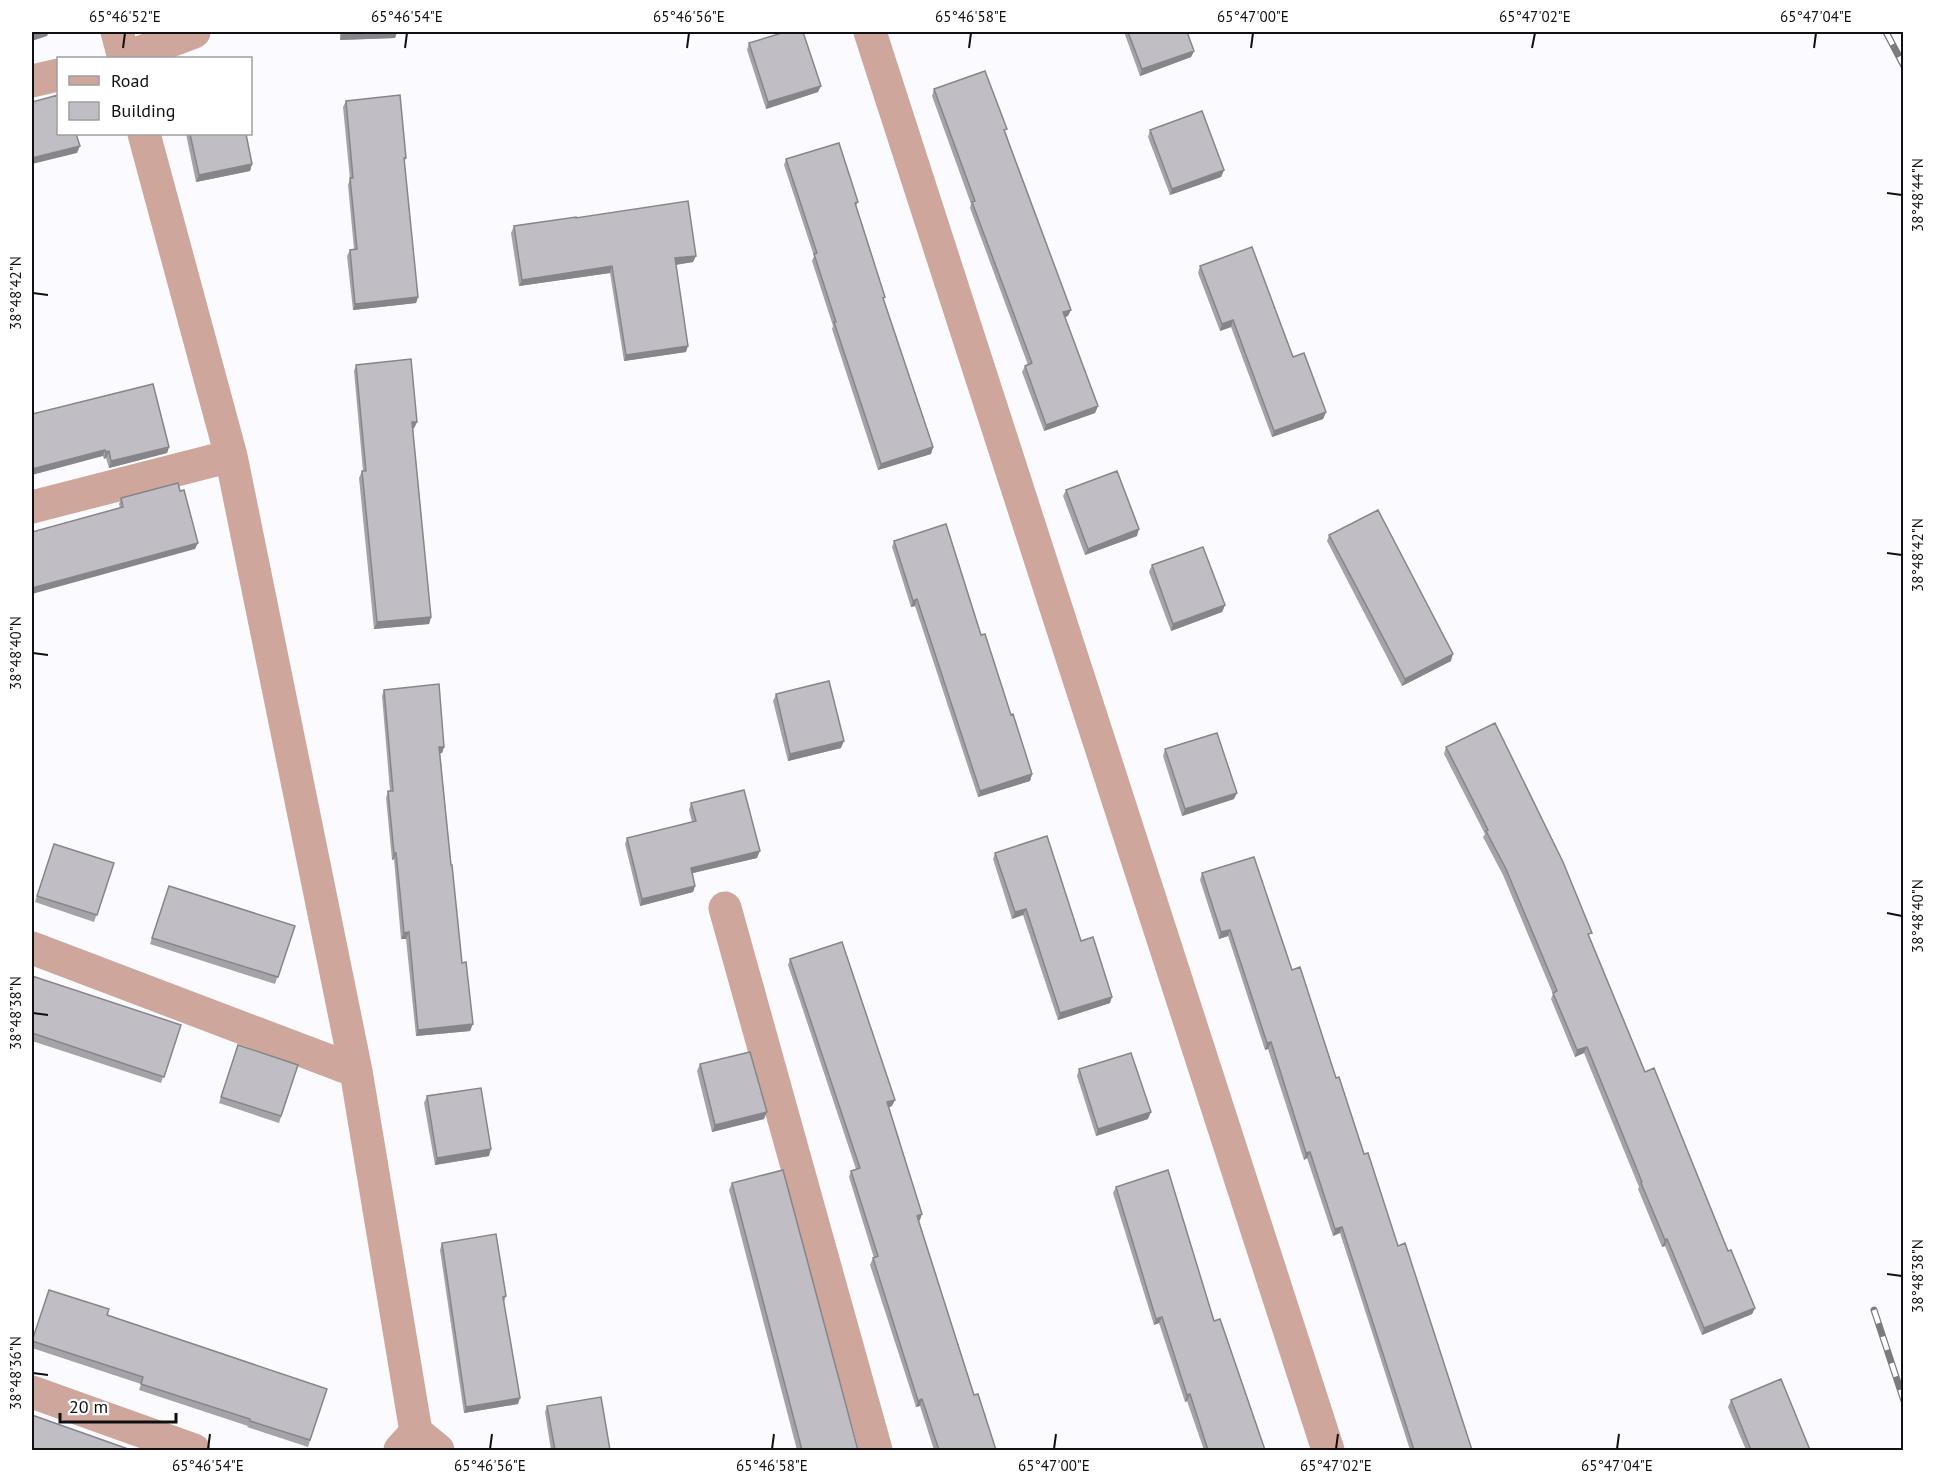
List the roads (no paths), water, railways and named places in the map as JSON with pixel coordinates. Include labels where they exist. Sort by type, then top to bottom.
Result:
[{"type":"street","points":[[117,32],[125,57]]},
{"type":"street","points":[[128,57],[194,32]]},
{"type":"street","points":[[870,32],[1328,1450]]},
{"type":"street","points":[[32,81],[57,75]]},
{"type":"street","points":[[144,135],[231,456],[356,1071],[418,1444]]},
{"type":"street","points":[[32,507],[231,456]]},
{"type":"street","points":[[725,908],[876,1450]]},
{"type":"street","points":[[32,948],[356,1071]]},
{"type":"street","points":[[32,1392],[194,1450]]},
{"type":"railway","points":[[1886,32],[1904,66]]},
{"type":"railway","points":[[1874,1310],[1904,1401]]}]
